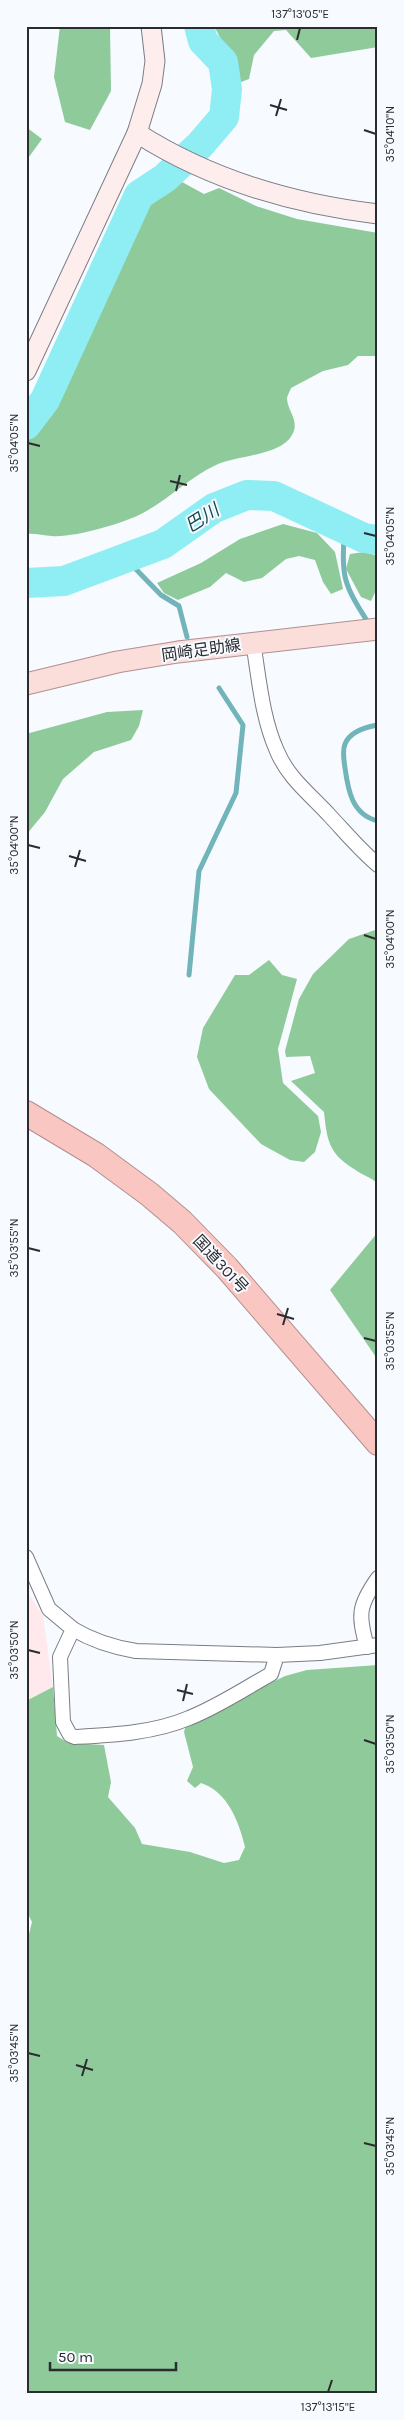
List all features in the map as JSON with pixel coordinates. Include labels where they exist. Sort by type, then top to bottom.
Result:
[{"type":"highway","name":"国道301号","points":[[29,1117],[96,1155],[149,1194],[182,1222],[227,1268],[378,1443]]},
{"type":"main road","points":[[26,370],[137,133],[152,84],[155,61],[151,26]]},
{"type":"main road","points":[[137,133],[162,149],[208,170],[290,200],[378,214]]},
{"type":"main road","name":"岡崎足助線","points":[[26,684],[117,662],[253,642],[378,629]]},
{"type":"street","points":[[253,642],[266,715],[277,752],[297,784],[330,816],[356,847],[378,865]]},
{"type":"street","points":[[26,1557],[49,1609],[73,1629],[91,1640],[136,1651],[277,1654],[320,1653],[372,1646],[360,1620],[366,1598],[378,1578]]},
{"type":"street","points":[[73,1629],[60,1658],[63,1722],[70,1735],[75,1737],[121,1734],[166,1726],[189,1718],[271,1674],[277,1654]]},
{"type":"shaded area","points":[[26,1590],[43,1616],[53,1687],[26,1701]]},
{"type":"green space","points":[[60,26],[110,26],[111,91],[90,130],[65,122],[54,77]]},
{"type":"green space","points":[[214,26],[378,26],[378,47],[311,58],[286,30],[274,31],[254,55],[249,79],[233,85],[232,69],[228,55]]},
{"type":"green space","points":[[26,127],[42,139],[26,161]]},
{"type":"green space","points":[[182,182],[204,194],[219,188],[256,206],[297,219],[378,233],[378,356],[358,356],[348,365],[323,371],[291,388],[287,399],[295,425],[294,430],[286,442],[278,447],[216,465],[153,507],[124,521],[73,535],[26,534],[26,434],[58,391],[141,204],[146,197]]},
{"type":"green space","points":[[283,524],[317,533],[335,552],[343,589],[331,594],[323,582],[315,560],[299,556],[286,559],[262,578],[244,582],[226,573],[210,587],[178,600],[164,593],[157,583],[201,563],[240,539]]},
{"type":"green space","points":[[364,552],[378,556],[378,586],[371,601],[361,597],[346,569],[350,554]]},
{"type":"green space","points":[[143,710],[139,726],[131,740],[94,752],[63,779],[45,812],[26,835],[26,734],[107,712]]},
{"type":"green space","points":[[378,929],[378,1184],[345,1163],[339,1157],[330,1145],[324,1112],[291,1081],[315,1073],[310,1056],[286,1057],[285,1051],[299,999],[313,974],[349,939]]},
{"type":"green space","points":[[269,960],[282,975],[297,979],[278,1049],[283,1083],[318,1116],[321,1132],[315,1152],[304,1162],[290,1160],[261,1144],[209,1089],[197,1057],[203,1028],[235,975],[249,975]]},
{"type":"green space","points":[[378,1232],[378,1360],[330,1290]]},
{"type":"green space","points":[[378,1665],[378,2394],[26,2394],[26,1946],[32,1922],[26,1910],[26,1701],[53,1687],[57,1736],[68,1743],[104,1745],[111,1782],[108,1797],[135,1828],[142,1844],[190,1852],[224,1863],[239,1860],[245,1847],[236,1818],[218,1793],[201,1783],[195,1788],[187,1781],[193,1767],[184,1732],[186,1725],[285,1676],[307,1670]]},
{"type":"waterway","points":[[26,425],[45,400],[139,195],[165,178],[200,145],[224,117],[227,89],[223,62],[203,41],[199,26]]},
{"type":"waterway","name":"巴川","points":[[26,583],[64,581],[163,544],[214,508],[247,495],[274,496],[364,538],[378,540]]},
{"type":"waterway","points":[[345,529],[343,558],[346,580],[354,599],[369,624]]},
{"type":"waterway","points":[[125,558],[161,595],[179,606],[187,637]]},
{"type":"waterway","points":[[189,975],[199,871],[236,793],[243,725],[219,688]]},
{"type":"waterway","points":[[378,725],[364,728],[354,733],[347,740],[343,753],[348,785],[353,800],[362,813],[378,821]]}]
